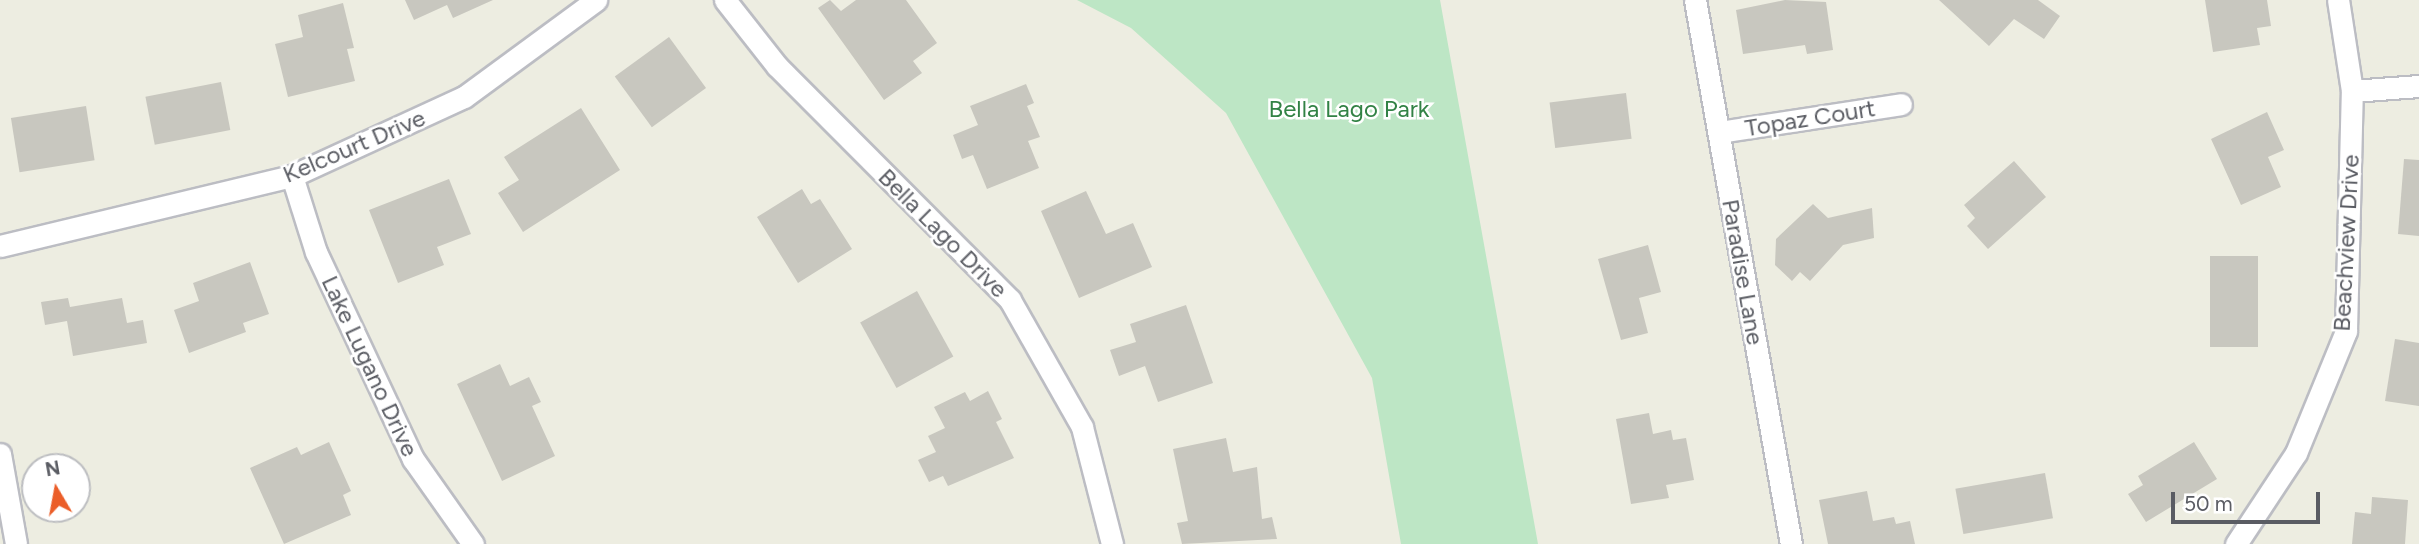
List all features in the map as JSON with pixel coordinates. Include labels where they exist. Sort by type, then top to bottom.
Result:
[{"type":"street","name":"Kelcourt Drive","points":[[0,246],[292,176],[464,97],[596,0]]},
{"type":"street","name":"Bella Lago Drive","points":[[725,0],[777,66],[1010,300],[1082,427],[1112,544]]},
{"type":"street","name":"Paradise Lane","points":[[1695,0],[1791,544]]},
{"type":"street","name":"Beachview Drive","points":[[2236,544],[2296,453],[2346,331],[2352,91],[2338,0]]},
{"type":"street","points":[[2352,91],[2419,86]]},
{"type":"street","name":"Topaz Court","points":[[1719,132],[1901,104]]},
{"type":"street","name":"Lake Lugano Drive","points":[[292,176],[316,251],[413,458],[473,544]]},
{"type":"street","points":[[0,454],[16,544]]},
{"type":"green space","name":"Bella Lago Park","points":[[1077,0],[1440,0],[1538,544],[1401,544],[1372,378],[1226,113],[1131,28]]},
{"type":"building","points":[[405,0],[493,0],[453,18],[447,5],[414,20]]},
{"type":"building","points":[[830,0],[841,11],[856,0],[906,0],[937,43],[913,61],[922,73],[884,100],[818,8]]},
{"type":"building","points":[[1785,0],[1826,2],[1833,50],[1807,54],[1805,45],[1743,54],[1736,10]]},
{"type":"building","points":[[1939,0],[2038,0],[2060,16],[2044,39],[2014,19],[1989,46]]},
{"type":"building","points":[[2205,0],[2267,0],[2271,26],[2257,28],[2260,45],[2213,52]]},
{"type":"building","points":[[343,3],[354,48],[347,49],[355,81],[288,97],[275,44],[303,37],[298,15]]},
{"type":"building","points":[[669,37],[706,88],[652,127],[615,76]]},
{"type":"building","points":[[221,82],[230,130],[155,145],[145,97]]},
{"type":"building","points":[[1026,84],[1034,103],[1027,106],[1040,137],[1028,141],[1039,168],[987,189],[973,155],[962,159],[953,135],[978,125],[970,106]]},
{"type":"building","points":[[1626,93],[1632,139],[1555,148],[1550,102]]},
{"type":"building","points":[[86,106],[95,160],[20,172],[11,118]]},
{"type":"building","points":[[581,108],[620,170],[523,232],[498,193],[519,180],[504,157]]},
{"type":"building","points":[[2267,112],[2284,150],[2268,157],[2281,187],[2241,205],[2211,139]]},
{"type":"building","points":[[2404,159],[2419,160],[2419,236],[2398,234]]},
{"type":"building","points":[[2014,161],[2046,197],[1988,249],[1967,226],[1975,218],[1964,205]]},
{"type":"building","points":[[449,179],[471,234],[437,247],[444,265],[398,283],[369,210]]},
{"type":"building","points":[[802,189],[811,204],[820,199],[852,249],[798,283],[757,217]]},
{"type":"building","points":[[1086,191],[1106,234],[1133,223],[1152,267],[1079,298],[1041,211]]},
{"type":"building","points":[[1813,204],[1828,218],[1872,208],[1874,238],[1843,245],[1810,281],[1800,272],[1792,281],[1775,265],[1776,239]]},
{"type":"building","points":[[1648,245],[1661,292],[1639,298],[1648,333],[1621,340],[1598,259]]},
{"type":"building","points":[[2210,256],[2258,256],[2258,347],[2210,347]]},
{"type":"building","points":[[250,262],[269,314],[243,323],[246,332],[189,353],[174,310],[199,301],[193,283]]},
{"type":"building","points":[[917,291],[953,357],[897,388],[860,323]]},
{"type":"building","points":[[68,298],[70,307],[122,298],[127,323],[143,320],[147,343],[73,356],[67,321],[45,325],[41,302]]},
{"type":"building","points":[[1186,305],[1213,383],[1158,402],[1145,366],[1119,376],[1110,350],[1136,342],[1130,324]]},
{"type":"building","points":[[2395,339],[2419,343],[2419,406],[2385,401]]},
{"type":"building","points":[[500,364],[510,386],[529,377],[541,402],[532,406],[555,456],[502,481],[457,384]]},
{"type":"building","points":[[988,391],[1002,419],[996,422],[1014,458],[948,486],[943,476],[929,482],[918,460],[936,452],[928,436],[945,428],[934,407],[965,392],[970,401]]},
{"type":"building","points":[[1649,413],[1653,434],[1671,430],[1673,440],[1686,438],[1694,480],[1666,485],[1669,498],[1631,504],[1616,419]]},
{"type":"building","points":[[1226,438],[1233,472],[1257,467],[1262,519],[1272,517],[1277,539],[1182,544],[1177,523],[1188,521],[1173,449]]},
{"type":"building","points":[[329,442],[351,491],[343,495],[351,515],[284,544],[250,468],[297,447],[301,455]]},
{"type":"building","points":[[2194,442],[2217,479],[2146,522],[2128,494],[2143,485],[2138,476]]},
{"type":"building","points":[[2045,473],[2053,518],[1963,534],[1955,489]]},
{"type":"building","points":[[1867,491],[1873,521],[1894,517],[1896,524],[1910,521],[1915,544],[1828,544],[1819,500]]},
{"type":"building","points":[[2372,497],[2408,500],[2405,544],[2352,544],[2355,512],[2371,514]]}]
